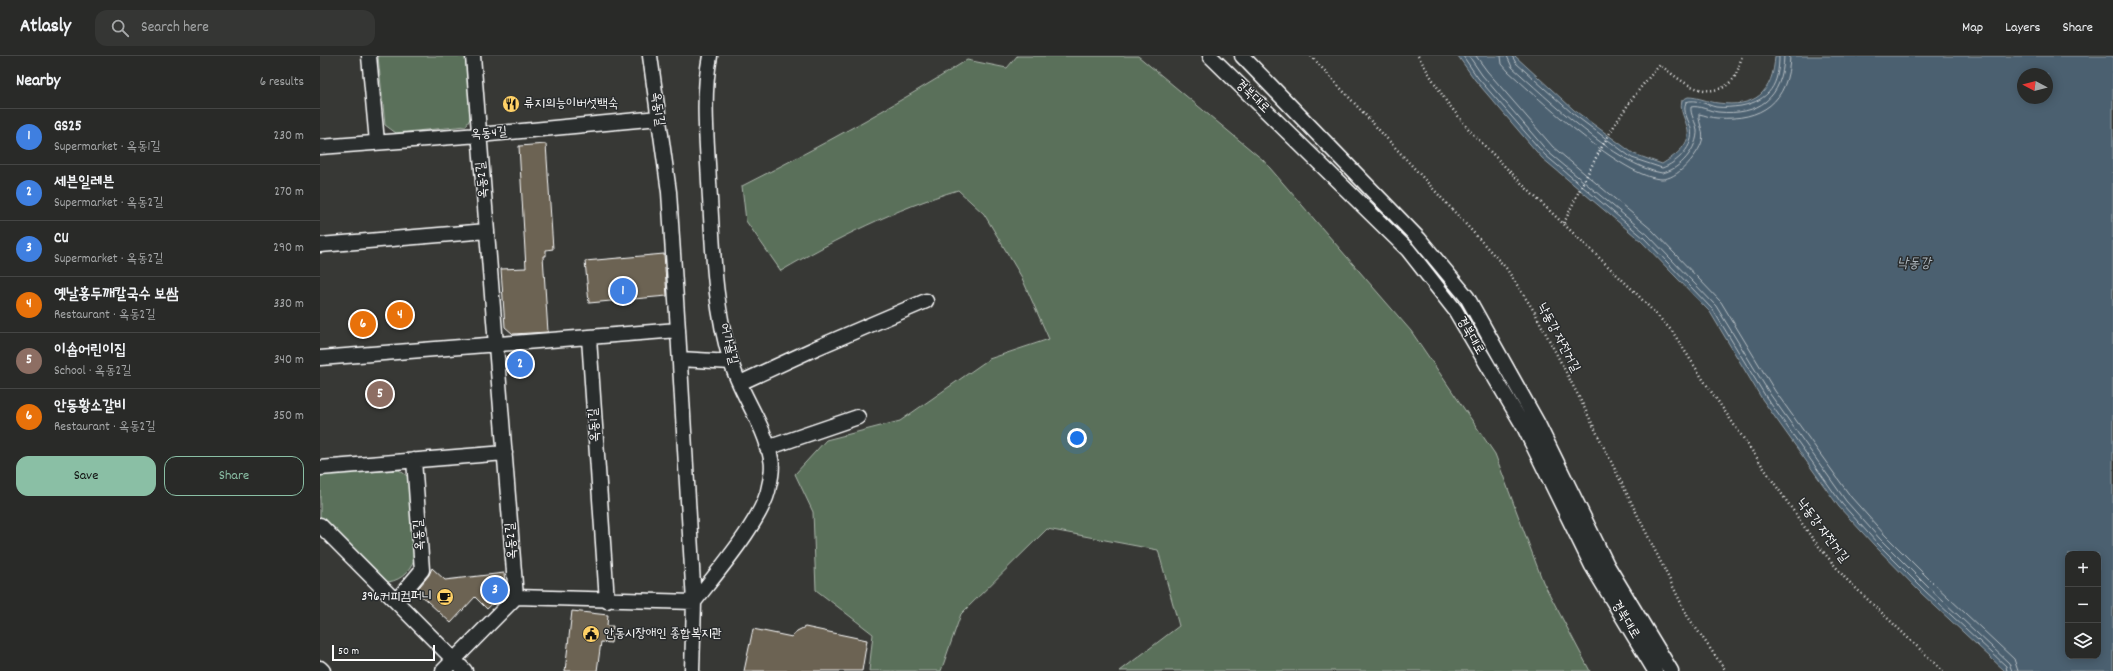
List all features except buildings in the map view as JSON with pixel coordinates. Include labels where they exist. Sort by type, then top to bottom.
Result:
[{"type":"street","points":[[369,56],[376,142]]},
{"type":"street","name":"옥동2길","points":[[473,56],[516,597]]},
{"type":"street","name":"옥동1길","points":[[650,56],[669,192],[694,602],[692,671]]},
{"type":"street","name":"어가골길","points":[[694,602],[734,552],[758,513],[769,488],[771,460],[731,362],[719,305],[712,251],[706,79],[710,56]]},
{"type":"street","name":"경북대로","points":[[1210,56],[1408,250],[1455,310],[1524,427],[1592,566],[1656,671]]},
{"type":"street","name":"경북대로","points":[[1242,56],[1419,239],[1467,297],[1538,424],[1607,565],[1671,671]]},
{"type":"street","name":"옥동4길","points":[[320,147],[479,135],[659,118]]},
{"type":"street","points":[[320,245],[487,231]]},
{"type":"street","points":[[740,383],[816,348],[926,301]]},
{"type":"street","points":[[320,358],[678,330]]},
{"type":"street","name":"옥동1길","points":[[588,338],[607,601]]},
{"type":"street","points":[[680,359],[731,362]]},
{"type":"street","points":[[767,448],[858,417]]},
{"type":"street","points":[[320,468],[505,453]]},
{"type":"street","name":"옥동길","points":[[396,600],[422,570],[414,460]]},
{"type":"street","points":[[320,525],[465,671]]},
{"type":"street","points":[[444,671],[516,597],[607,601],[694,602]]},
{"type":"street","points":[[1631,630],[1645,671]]},
{"type":"street","points":[[320,668],[323,671]]},
{"type":"path","name":"낙동강 자전거길","points":[[1311,56],[1506,268],[1534,311],[1688,617],[1726,671]]},
{"type":"path","name":"낙동강 자전거길","points":[[1418,56],[1446,100],[1471,132],[1633,290],[1672,331],[1706,384],[1812,538],[1845,578],[1943,671]]},
{"type":"path","points":[[1564,224],[1586,176],[1610,132],[1639,88],[1660,65],[1692,87],[1705,91],[1716,90],[1728,84],[1736,75],[1742,56]]},
{"type":"green space","points":[[378,56],[468,56],[472,115],[466,126],[396,133],[385,125]]},
{"type":"green space","points":[[1017,56],[1138,56],[1263,160],[1411,331],[1495,454],[1543,582],[1590,671],[1120,671],[1179,626],[1158,550],[1047,529],[961,614],[941,671],[869,671],[873,634],[816,590],[813,512],[795,474],[826,440],[900,421],[989,359],[1049,339],[1021,276],[984,214],[958,190],[912,206],[867,225],[823,247],[781,271],[746,221],[742,186],[856,126],[967,60],[1007,68]]},
{"type":"green space","points":[[399,470],[410,478],[416,555],[412,565],[406,573],[398,579],[388,582],[320,516],[320,475]]},
{"type":"water","name":"낙동강","points":[[1458,56],[1515,56],[1574,110],[1634,154],[1662,164],[1684,146],[1688,136],[1687,127],[1681,108],[1682,100],[1692,97],[1731,104],[1752,100],[1760,95],[1766,88],[1770,80],[1775,56],[2113,56],[2113,671],[2005,671],[1922,594],[1839,507],[1762,399],[1710,312],[1641,241],[1542,158],[1475,80]]},
{"type":"place","name":"류지의능이버섯백숙","points":[[511,104]]},
{"type":"place","name":"GS25","points":[[623,291]]},
{"type":"place","name":"옛날홍두깨칼국수 보쌈","points":[[400,315]]},
{"type":"place","name":"안동황소갈비","points":[[363,324]]},
{"type":"place","name":"세븐일레븐","points":[[520,364]]},
{"type":"place","name":"이솝어린이집","points":[[380,394]]},
{"type":"place","name":"CU","points":[[495,590]]},
{"type":"place","name":"396커피컴퍼니","points":[[445,597]]},
{"type":"place","name":"안동시장애인 종합복지관","points":[[591,634]]}]
